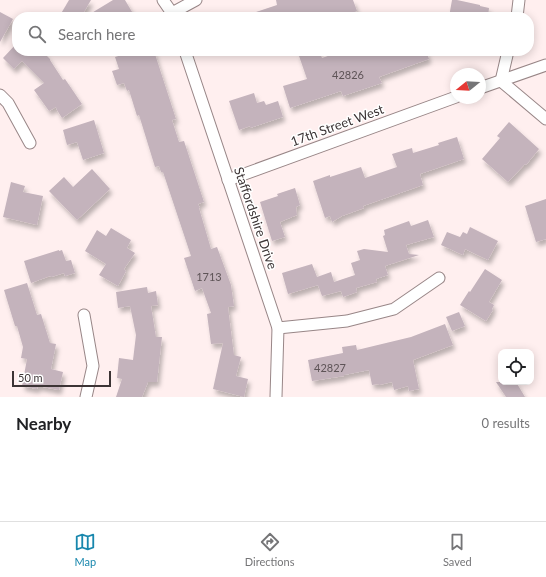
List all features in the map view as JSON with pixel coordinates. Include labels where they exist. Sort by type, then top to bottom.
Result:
[{"type":"street","points":[[163,0],[170,12]]},
{"type":"street","points":[[177,12],[196,0]]},
{"type":"street","points":[[517,12],[519,0]]},
{"type":"street","name":"Staffordshire Drive","points":[[186,56],[278,328],[276,397]]},
{"type":"street","points":[[500,81],[507,56]]},
{"type":"street","points":[[486,86],[546,65]]},
{"type":"street","points":[[500,81],[546,119]]},
{"type":"street","points":[[0,96],[8,104],[30,143]]},
{"type":"street","name":"17th Street West","points":[[228,180],[450,99]]},
{"type":"street","points":[[278,328],[347,321],[394,309],[439,278]]},
{"type":"street","points":[[84,315],[93,366],[86,397]]},
{"type":"building","points":[[69,0],[91,0],[84,12],[62,12]]},
{"type":"building","points":[[113,0],[125,0],[132,12],[93,12]]},
{"type":"building","points":[[276,0],[353,0],[357,11],[256,12],[277,5]]},
{"type":"building","points":[[452,0],[489,8],[489,12],[450,12]]},
{"type":"building","points":[[0,12],[12,18],[12,21],[0,42]]},
{"type":"building","points":[[12,48],[12,56],[47,56],[63,80],[65,79],[82,104],[62,118],[56,107],[49,111],[34,90],[44,83],[22,61],[14,69],[3,58]]},
{"type":"building","points":[[156,56],[176,119],[172,120],[179,142],[184,141],[204,202],[198,204],[211,249],[217,247],[231,285],[234,306],[228,307],[234,355],[241,357],[236,376],[248,379],[244,397],[213,389],[223,343],[211,344],[207,314],[211,313],[202,288],[195,291],[184,258],[191,256],[163,172],[161,172],[159,166],[155,167],[139,115],[137,116],[129,90],[127,91],[124,83],[117,85],[112,71],[119,69],[115,57]]},
{"type":"building","points":[[299,56],[321,56],[322,58],[328,56],[428,56],[429,59],[379,77],[382,83],[343,96],[341,91],[290,108],[283,86],[307,79]]},
{"type":"building","points":[[254,93],[257,103],[264,101],[266,105],[278,101],[283,117],[239,130],[229,101]]},
{"type":"building","points":[[94,120],[104,153],[83,160],[77,142],[67,145],[63,130]]},
{"type":"building","points":[[509,122],[539,149],[526,165],[525,164],[508,182],[482,159],[500,138],[497,136]]},
{"type":"building","points":[[457,137],[464,159],[420,174],[423,185],[363,206],[364,208],[342,216],[332,222],[330,216],[325,218],[313,181],[361,167],[365,178],[397,167],[392,154],[412,148],[413,153],[439,145],[438,143]]},
{"type":"building","points":[[92,169],[110,189],[77,220],[49,191],[64,177],[73,187]]},
{"type":"building","points":[[11,182],[25,186],[23,192],[43,196],[37,225],[3,217]]},
{"type":"building","points":[[295,188],[300,205],[296,207],[297,215],[280,222],[285,237],[272,241],[260,202]]},
{"type":"building","points":[[546,199],[546,239],[536,242],[525,206]]},
{"type":"building","points":[[428,220],[434,237],[406,245],[409,254],[419,255],[385,266],[388,275],[376,279],[377,282],[356,288],[357,292],[343,297],[341,291],[322,296],[318,285],[288,294],[282,273],[312,264],[317,277],[331,272],[334,282],[355,275],[351,263],[360,260],[357,251],[364,249],[388,252],[383,236],[385,235],[384,230],[409,221],[411,226]]},
{"type":"building","points":[[470,227],[498,241],[488,260],[465,249],[463,255],[441,245],[447,232],[460,237],[463,232],[467,234]]},
{"type":"building","points":[[111,228],[131,240],[127,248],[135,253],[124,269],[126,271],[118,286],[99,275],[106,264],[85,251],[97,230],[106,236]]},
{"type":"building","points":[[62,250],[66,261],[71,260],[75,273],[65,276],[64,273],[50,276],[31,283],[24,261]]},
{"type":"building","points":[[485,269],[502,280],[489,302],[494,305],[493,310],[486,321],[460,305]]},
{"type":"building","points":[[27,283],[37,315],[41,314],[50,343],[56,344],[51,369],[63,372],[59,390],[38,386],[37,389],[22,386],[27,359],[21,358],[23,347],[4,290]]},
{"type":"building","points":[[147,287],[148,293],[156,291],[158,305],[151,306],[156,337],[162,337],[157,382],[148,382],[142,397],[116,397],[122,379],[117,378],[119,358],[133,360],[136,335],[130,306],[118,308],[116,292]]},
{"type":"building","points":[[459,312],[465,326],[452,331],[446,317]]},
{"type":"building","points":[[445,324],[453,345],[413,360],[419,389],[409,391],[408,386],[394,390],[392,382],[372,385],[369,370],[312,381],[308,360],[343,353],[342,347],[356,345],[357,350],[411,337]]},
{"type":"building","points":[[498,385],[518,385],[525,397],[506,397]]}]
